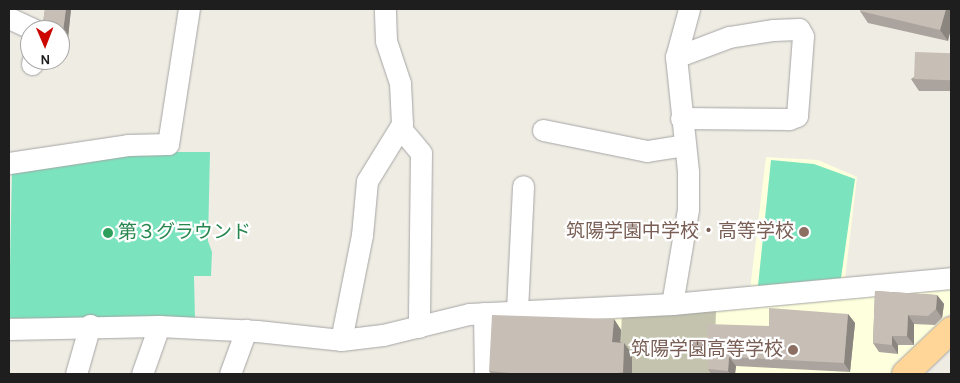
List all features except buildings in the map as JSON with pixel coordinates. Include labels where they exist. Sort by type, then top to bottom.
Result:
[{"type":"main road","points":[[905,374],[951,330]]},
{"type":"street","points":[[9,163],[78,155],[128,145],[168,144],[189,9]]},
{"type":"street","points":[[341,340],[362,234],[367,181],[401,129],[400,83],[386,42],[385,9]]},
{"type":"street","points":[[672,304],[688,209],[688,171],[683,145],[676,57],[688,9]]},
{"type":"street","points":[[676,57],[729,38],[773,30],[799,28],[803,36],[797,116],[789,119],[681,118]]},
{"type":"street","points":[[401,129],[421,153],[420,327]]},
{"type":"street","points":[[543,130],[647,151],[683,145]]},
{"type":"street","points":[[517,310],[523,186]]},
{"type":"street","points":[[9,329],[90,325],[159,326],[246,330],[341,340],[420,327],[469,314],[517,310],[672,304],[951,278]]},
{"type":"street","points":[[484,313],[485,374]]},
{"type":"street","points":[[76,374],[90,325]]},
{"type":"street","points":[[142,374],[159,326]]},
{"type":"street","points":[[230,374],[246,330]]},
{"type":"shaded area","name":"筑陽学園中学校・高等学校","points":[[766,157],[818,160],[857,177],[843,296],[951,288],[951,313],[890,374],[495,374],[501,316],[748,306]]},
{"type":"shaded area","points":[[716,310],[714,374],[632,374],[620,353],[622,314]]},
{"type":"green space","name":"第３グラウンド","points":[[156,152],[210,152],[208,241],[212,252],[211,276],[194,276],[195,321],[9,318],[12,169]]},
{"type":"green space","points":[[771,160],[814,164],[855,179],[841,278],[758,286]]},
{"type":"place","name":"筑陽学園中学校・高等学校","points":[[804,232]]},
{"type":"place","name":"第３グラウンド","points":[[108,233]]},
{"type":"place","name":"筑陽学園高等学校","points":[[793,350]]}]
